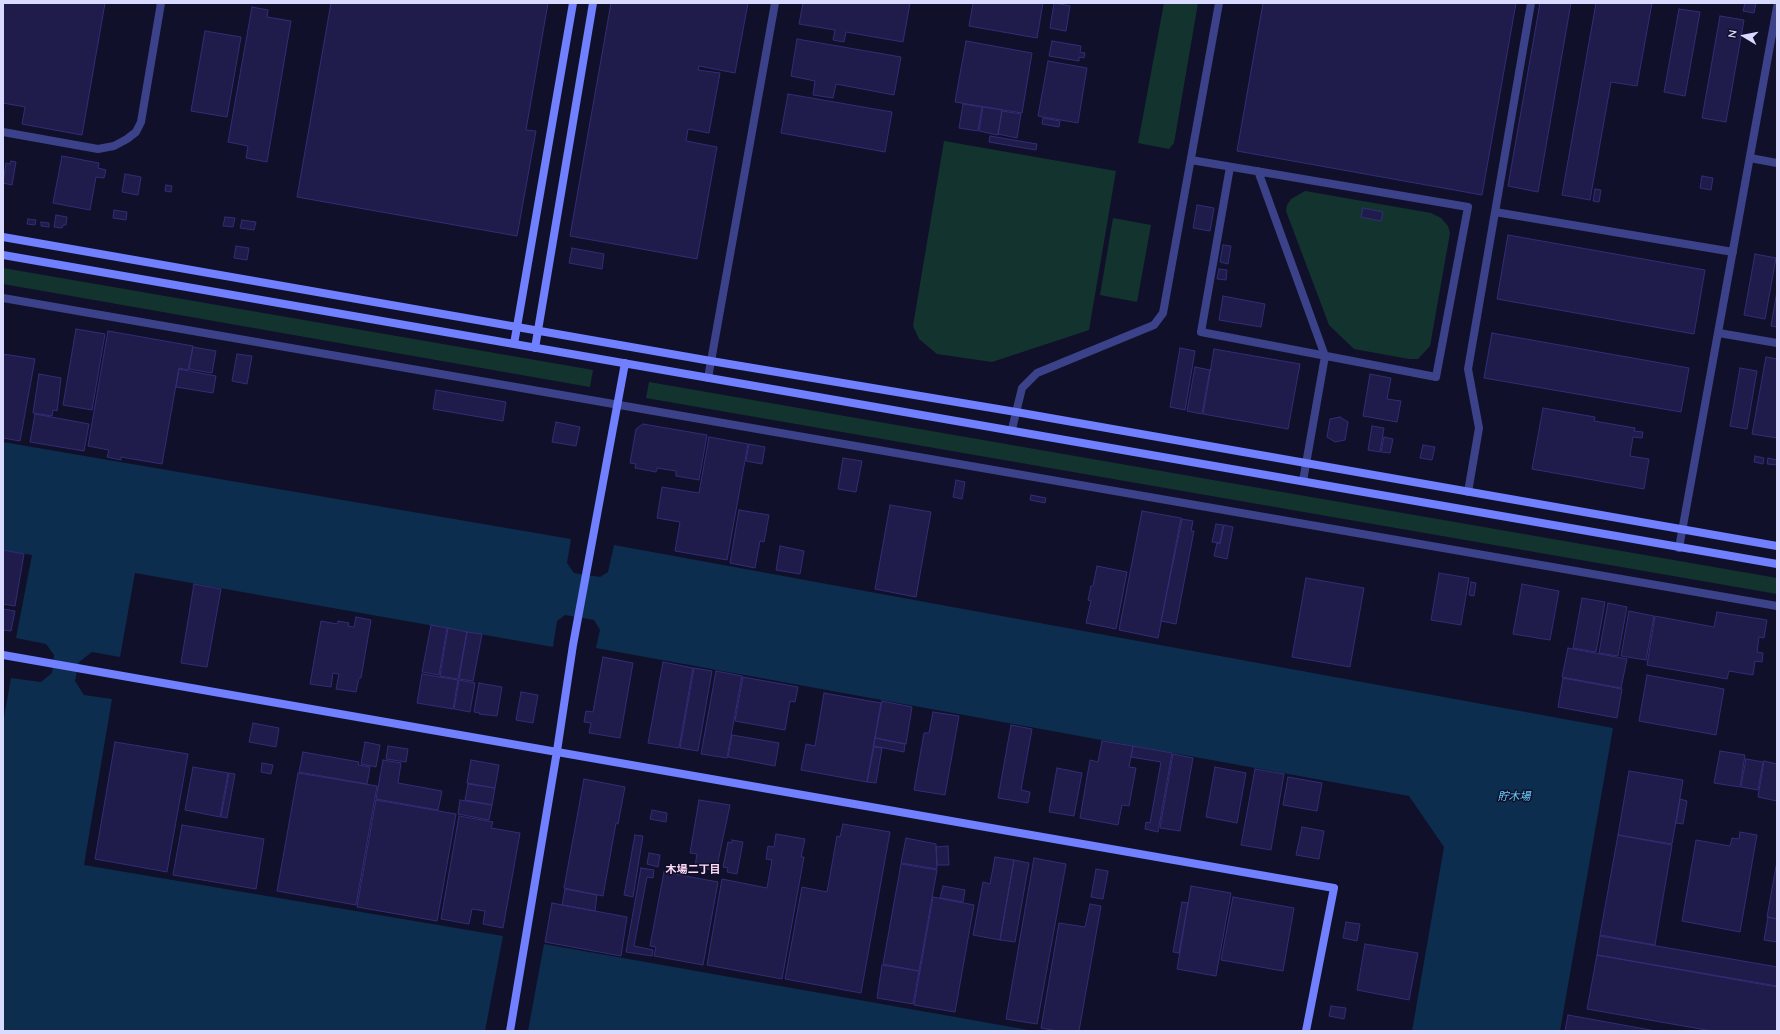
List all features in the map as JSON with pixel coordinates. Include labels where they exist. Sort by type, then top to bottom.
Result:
[{"type":"street","points":[[3,132],[98,149],[114,146],[136,132],[141,122],[161,3]]},
{"type":"street","points":[[514,344],[573,3]]},
{"type":"street","points":[[535,348],[593,3]]},
{"type":"street","points":[[708,378],[775,3]]},
{"type":"street","points":[[1012,430],[1022,388],[1037,373],[1154,325],[1163,313],[1219,3]]},
{"type":"street","points":[[1468,492],[1479,428],[1468,369],[1531,3]]},
{"type":"street","points":[[1679,548],[1777,7]]},
{"type":"street","points":[[1750,158],[1777,163]]},
{"type":"street","points":[[1191,160],[1468,207],[1436,377],[1201,332],[1230,167]]},
{"type":"street","points":[[1258,172],[1325,356],[1303,481]]},
{"type":"street","points":[[1495,212],[1733,252]]},
{"type":"street","points":[[3,237],[711,361],[1016,412],[1777,546]]},
{"type":"street","points":[[3,255],[1777,564]]},
{"type":"street","points":[[3,298],[1777,606]]},
{"type":"street","points":[[1719,333],[1777,343]]},
{"type":"street","points":[[510,1031],[558,751],[573,645],[625,363]]},
{"type":"street","points":[[4,655],[132,676],[1334,888],[1306,1031]]},
{"type":"green space","points":[[1164,3],[1198,3],[1174,143],[1169,149],[1138,143]]},
{"type":"green space","points":[[944,141],[1116,171],[1089,330],[992,362],[937,354],[919,339],[913,326]]},
{"type":"green space","points":[[1305,191],[1431,213],[1441,218],[1448,226],[1450,233],[1430,346],[1418,359],[1409,359],[1354,349],[1329,325],[1286,211],[1287,205],[1291,199]]},
{"type":"green space","points":[[1113,218],[1151,225],[1137,302],[1100,295]]},
{"type":"green space","points":[[3,268],[593,370],[590,387],[3,284]]},
{"type":"green space","points":[[649,382],[1777,578],[1777,594],[646,398]]},
{"type":"water","name":"貯木場","points":[[3,442],[571,539],[567,563],[574,573],[600,577],[608,572],[614,545],[1613,728],[1560,1031],[1412,1031],[1444,847],[1409,796],[596,648],[600,630],[594,620],[565,615],[557,621],[553,647],[135,573],[120,657],[92,652],[79,662],[75,681],[84,695],[112,699],[84,865],[503,936],[485,1031],[3,1031],[3,723],[11,678],[41,682],[52,673],[54,655],[46,644],[16,638],[32,555],[3,550]]},
{"type":"water","points":[[544,944],[1034,1031],[528,1031]]},
{"type":"building","points":[[3,3],[105,3],[82,135],[22,124],[25,107],[3,103]]},
{"type":"building","points":[[331,3],[548,3],[526,130],[536,131],[517,236],[297,197]]},
{"type":"building","points":[[611,3],[748,3],[735,73],[699,66],[698,70],[720,73],[709,133],[688,129],[686,141],[717,147],[697,259],[570,236]]},
{"type":"building","points":[[803,3],[910,3],[903,42],[846,32],[844,42],[833,40],[835,30],[799,24]]},
{"type":"building","points":[[973,3],[1043,3],[1037,38],[969,26]]},
{"type":"building","points":[[1054,3],[1070,6],[1066,31],[1050,28]]},
{"type":"building","points":[[1263,3],[1516,3],[1482,195],[1237,151]]},
{"type":"building","points":[[1540,3],[1571,3],[1538,192],[1508,186]]},
{"type":"building","points":[[1596,3],[1652,3],[1637,86],[1611,82],[1590,200],[1562,195]]},
{"type":"building","points":[[1745,3],[1756,3],[1754,13],[1743,11]]},
{"type":"building","points":[[252,7],[268,10],[267,17],[291,21],[267,162],[246,158],[248,146],[228,142]]},
{"type":"building","points":[[1679,9],[1700,12],[1685,96],[1664,92]]},
{"type":"building","points":[[1720,16],[1744,20],[1726,122],[1702,118]]},
{"type":"building","points":[[205,31],[241,37],[227,117],[191,111]]},
{"type":"building","points":[[797,39],[901,57],[894,95],[836,84],[833,98],[813,95],[815,81],[791,76]]},
{"type":"building","points":[[966,41],[1032,53],[1022,113],[955,102]]},
{"type":"building","points":[[1052,41],[1081,46],[1080,52],[1085,53],[1084,58],[1079,57],[1079,61],[1049,56]]},
{"type":"building","points":[[1048,61],[1087,68],[1078,123],[1038,116]]},
{"type":"building","points":[[788,94],[892,112],[885,152],[781,133]]},
{"type":"building","points":[[963,104],[982,107],[978,131],[959,128]]},
{"type":"building","points":[[983,107],[1002,110],[998,135],[979,131]]},
{"type":"building","points":[[1002,111],[1021,114],[1017,138],[998,134]]},
{"type":"building","points":[[1043,118],[1060,121],[1059,127],[1042,124]]},
{"type":"building","points":[[990,136],[1037,144],[1036,150],[989,142]]},
{"type":"building","points":[[62,156],[99,163],[98,168],[106,170],[104,178],[96,177],[90,210],[53,203]]},
{"type":"building","points":[[11,161],[16,162],[12,185],[3,183],[6,163],[10,164]]},
{"type":"building","points":[[125,174],[141,177],[138,195],[122,192]]},
{"type":"building","points":[[1702,176],[1713,178],[1711,190],[1700,188]]},
{"type":"building","points":[[166,185],[172,186],[171,192],[165,191]]},
{"type":"building","points":[[1595,189],[1601,190],[1599,202],[1593,201]]},
{"type":"building","points":[[1197,205],[1214,208],[1210,231],[1193,228]]},
{"type":"building","points":[[1363,208],[1383,212],[1381,221],[1361,217]]},
{"type":"building","points":[[114,210],[127,212],[126,220],[113,218]]},
{"type":"building","points":[[56,215],[67,217],[66,225],[63,225],[62,228],[54,227]]},
{"type":"building","points":[[225,217],[235,218],[233,227],[223,226]]},
{"type":"building","points":[[28,219],[36,220],[35,225],[27,224]]},
{"type":"building","points":[[242,220],[256,222],[254,230],[240,228]]},
{"type":"building","points":[[41,222],[49,223],[49,227],[41,226]]},
{"type":"building","points":[[1508,235],[1705,270],[1694,334],[1497,299]]},
{"type":"building","points":[[1223,245],[1231,246],[1228,264],[1220,262]]},
{"type":"building","points":[[236,246],[249,248],[247,260],[234,258]]},
{"type":"building","points":[[572,248],[604,254],[602,269],[569,263]]},
{"type":"building","points":[[1755,254],[1776,258],[1765,319],[1744,315]]},
{"type":"building","points":[[1219,269],[1227,270],[1226,280],[1217,279]]},
{"type":"building","points":[[1777,291],[1777,327],[1771,326]]},
{"type":"building","points":[[1223,296],[1265,304],[1261,327],[1219,320]]},
{"type":"building","points":[[76,329],[105,334],[92,410],[63,405]]},
{"type":"building","points":[[108,331],[193,346],[188,370],[179,368],[162,464],[121,457],[121,460],[107,457],[109,450],[88,446]]},
{"type":"building","points":[[1492,333],[1689,368],[1681,412],[1484,378]]},
{"type":"building","points":[[193,347],[216,351],[212,373],[189,369]]},
{"type":"building","points":[[1180,348],[1195,351],[1185,410],[1170,407]]},
{"type":"building","points":[[1214,349],[1300,364],[1288,429],[1203,414]]},
{"type":"building","points":[[3,354],[35,359],[20,441],[3,438]]},
{"type":"building","points":[[237,354],[252,356],[247,384],[232,381]]},
{"type":"building","points":[[1766,357],[1777,359],[1777,438],[1752,434]]},
{"type":"building","points":[[1195,367],[1210,370],[1202,414],[1187,411]]},
{"type":"building","points":[[1740,368],[1757,371],[1747,429],[1730,426]]},
{"type":"building","points":[[179,369],[216,376],[213,393],[176,387]]},
{"type":"building","points":[[39,374],[61,378],[57,411],[53,410],[52,416],[33,413]]},
{"type":"building","points":[[1370,374],[1391,378],[1387,399],[1401,401],[1397,422],[1363,416]]},
{"type":"building","points":[[436,390],[506,402],[503,421],[433,409]]},
{"type":"building","points":[[1543,408],[1595,417],[1594,421],[1635,428],[1634,431],[1643,432],[1642,438],[1633,437],[1630,456],[1649,459],[1644,489],[1532,469]]},
{"type":"building","points":[[35,414],[89,424],[84,451],[30,442]]},
{"type":"building","points":[[1340,417],[1348,422],[1345,440],[1335,442],[1327,437],[1330,419]]},
{"type":"building","points":[[556,422],[580,427],[576,446],[552,442]]},
{"type":"building","points":[[643,424],[707,435],[699,480],[676,476],[676,471],[657,468],[656,472],[635,468],[636,464],[630,463],[636,429]]},
{"type":"building","points":[[1372,426],[1384,428],[1380,452],[1368,450]]},
{"type":"building","points":[[709,437],[748,444],[727,560],[675,551],[680,522],[657,518],[662,487],[699,493]]},
{"type":"building","points":[[1384,437],[1393,439],[1390,453],[1381,452]]},
{"type":"building","points":[[749,444],[765,447],[762,464],[746,461]]},
{"type":"building","points":[[1423,445],[1435,447],[1432,460],[1420,458]]},
{"type":"building","points":[[1755,456],[1764,458],[1763,464],[1754,462]]},
{"type":"building","points":[[843,458],[862,461],[856,492],[838,489]]},
{"type":"building","points":[[1768,458],[1777,460],[1777,465],[1767,464]]},
{"type":"building","points":[[956,480],[965,482],[962,499],[953,497]]},
{"type":"building","points":[[1031,495],[1046,498],[1045,503],[1030,500]]},
{"type":"building","points":[[890,505],[931,512],[916,597],[875,589]]},
{"type":"building","points":[[739,510],[769,515],[764,542],[760,541],[755,568],[730,563]]},
{"type":"building","points":[[1142,511],[1181,518],[1158,638],[1119,630]]},
{"type":"building","points":[[1182,519],[1193,521],[1191,531],[1194,531],[1176,624],[1161,621]]},
{"type":"building","points":[[1216,524],[1223,525],[1220,543],[1212,542]]},
{"type":"building","points":[[1224,525],[1233,527],[1227,559],[1214,556],[1217,543],[1220,544]]},
{"type":"building","points":[[780,546],[804,551],[800,574],[776,570]]},
{"type":"building","points":[[3,550],[24,554],[15,606],[3,604]]},
{"type":"building","points":[[1097,566],[1127,572],[1116,629],[1086,623],[1091,601],[1088,600],[1091,586],[1093,586]]},
{"type":"building","points":[[1439,573],[1469,578],[1461,625],[1431,620]]},
{"type":"building","points":[[1306,578],[1364,588],[1350,667],[1292,657]]},
{"type":"building","points":[[1471,582],[1476,583],[1474,596],[1469,595]]},
{"type":"building","points":[[194,584],[221,589],[207,667],[181,663]]},
{"type":"building","points":[[1522,584],[1559,591],[1550,640],[1513,634]]},
{"type":"building","points":[[1582,598],[1605,602],[1596,652],[1573,648]]},
{"type":"building","points":[[1608,603],[1627,607],[1618,656],[1599,653]]},
{"type":"building","points":[[3,609],[15,611],[11,631],[3,630]]},
{"type":"building","points":[[1629,611],[1654,616],[1646,660],[1621,656]]},
{"type":"building","points":[[1717,612],[1767,620],[1764,638],[1759,637],[1757,652],[1763,653],[1762,662],[1755,661],[1753,675],[1729,671],[1727,679],[1647,665],[1655,616],[1714,627]]},
{"type":"building","points":[[356,617],[371,620],[361,678],[359,678],[356,692],[336,689],[339,674],[333,673],[331,687],[310,684],[321,621],[337,624],[338,621],[349,623],[348,626],[354,627]]},
{"type":"building","points":[[431,625],[447,628],[439,675],[422,672]]},
{"type":"building","points":[[448,628],[467,632],[458,679],[440,676]]},
{"type":"building","points":[[467,632],[482,634],[473,681],[459,679]]},
{"type":"building","points":[[1568,648],[1627,659],[1621,688],[1562,677]]},
{"type":"building","points":[[603,657],[633,663],[620,738],[589,733],[591,723],[584,722],[586,711],[593,712]]},
{"type":"building","points":[[663,662],[693,668],[679,748],[648,743]]},
{"type":"building","points":[[694,668],[712,671],[698,751],[680,748]]},
{"type":"building","points":[[716,671],[742,676],[727,758],[701,754]]},
{"type":"building","points":[[422,674],[458,680],[453,709],[417,703]]},
{"type":"building","points":[[1647,675],[1724,689],[1716,735],[1639,721]]},
{"type":"building","points":[[743,677],[798,687],[795,702],[790,701],[785,730],[735,721]]},
{"type":"building","points":[[1563,678],[1622,689],[1617,718],[1558,707]]},
{"type":"building","points":[[459,680],[475,683],[470,712],[454,709]]},
{"type":"building","points":[[479,683],[502,687],[497,716],[474,712]]},
{"type":"building","points":[[521,692],[538,695],[533,723],[516,720]]},
{"type":"building","points":[[824,693],[881,703],[867,782],[801,770],[806,744],[815,746]]},
{"type":"building","points":[[882,701],[912,707],[906,744],[875,738]]},
{"type":"building","points":[[933,712],[959,716],[945,795],[914,790],[924,733],[929,733]]},
{"type":"building","points":[[253,723],[279,728],[276,747],[249,742]]},
{"type":"building","points":[[1011,725],[1032,729],[1021,790],[1030,792],[1028,803],[998,798]]},
{"type":"building","points":[[732,735],[779,743],[775,766],[728,757]]},
{"type":"building","points":[[875,738],[905,744],[904,752],[874,746]]},
{"type":"building","points":[[1102,741],[1133,746],[1129,767],[1136,768],[1129,806],[1122,805],[1118,825],[1080,818],[1090,760],[1098,762]]},
{"type":"building","points":[[115,742],[188,754],[167,872],[95,859]]},
{"type":"building","points":[[365,742],[380,745],[376,767],[361,764]]},
{"type":"building","points":[[388,746],[408,749],[406,762],[386,759]]},
{"type":"building","points":[[1133,746],[1172,753],[1158,832],[1145,829],[1146,822],[1150,823],[1161,762],[1131,757]]},
{"type":"building","points":[[874,747],[882,748],[876,783],[867,782]]},
{"type":"building","points":[[1720,751],[1745,755],[1740,787],[1714,783]]},
{"type":"building","points":[[303,752],[359,762],[358,765],[370,767],[367,784],[299,772]]},
{"type":"building","points":[[1173,754],[1193,758],[1180,831],[1160,828]]},
{"type":"building","points":[[1746,759],[1763,762],[1758,790],[1741,787]]},
{"type":"building","points":[[383,760],[401,763],[398,783],[442,791],[438,810],[376,799]]},
{"type":"building","points":[[471,760],[499,765],[495,788],[467,783]]},
{"type":"building","points":[[1764,761],[1777,764],[1777,801],[1758,797]]},
{"type":"building","points":[[262,763],[273,765],[271,774],[261,772]]},
{"type":"building","points":[[193,767],[228,773],[220,817],[185,810]]},
{"type":"building","points":[[1215,767],[1246,773],[1237,823],[1206,817]]},
{"type":"building","points":[[1057,768],[1082,773],[1074,816],[1049,812]]},
{"type":"building","points":[[1255,769],[1284,774],[1271,850],[1241,845]]},
{"type":"building","points":[[1629,771],[1683,780],[1672,844],[1618,835]]},
{"type":"building","points":[[229,773],[235,774],[227,818],[221,817]]},
{"type":"building","points":[[298,773],[377,786],[356,905],[277,891]]},
{"type":"building","points":[[1288,777],[1322,783],[1317,811],[1283,805]]},
{"type":"building","points":[[584,779],[625,787],[618,824],[616,823],[603,896],[564,888]]},
{"type":"building","points":[[468,784],[495,788],[492,805],[465,800]]},
{"type":"building","points":[[1680,799],[1687,801],[1683,824],[1676,823]]},
{"type":"building","points":[[376,800],[456,814],[437,921],[357,907]]},
{"type":"building","points":[[460,800],[492,805],[489,820],[458,814]]},
{"type":"building","points":[[699,800],[730,805],[716,871],[695,866],[697,854],[690,853]]},
{"type":"building","points":[[652,810],[667,813],[666,822],[650,819]]},
{"type":"building","points":[[459,816],[493,822],[491,828],[520,833],[503,928],[483,924],[485,911],[472,909],[469,924],[441,919]]},
{"type":"building","points":[[843,824],[890,832],[861,993],[785,979],[802,887],[827,892],[837,836],[840,837]]},
{"type":"building","points":[[182,825],[264,839],[256,889],[173,875]]},
{"type":"building","points":[[1302,827],[1324,831],[1319,859],[1296,855]]},
{"type":"building","points":[[1740,832],[1757,835],[1740,932],[1682,921],[1696,840],[1730,846],[1732,838],[1739,839]]},
{"type":"building","points":[[776,834],[805,839],[801,857],[804,857],[782,979],[707,965],[722,879],[767,888],[772,860],[766,859],[768,846],[774,847]]},
{"type":"building","points":[[635,835],[643,836],[633,897],[624,895]]},
{"type":"building","points":[[1618,835],[1672,845],[1655,945],[1600,935]]},
{"type":"building","points":[[906,838],[936,844],[937,869],[901,863]]},
{"type":"building","points":[[732,840],[743,842],[737,874],[727,872],[728,868],[723,867],[728,842],[732,843]]},
{"type":"building","points":[[948,846],[949,865],[937,865],[936,847]]},
{"type":"building","points":[[649,853],[660,855],[658,867],[647,864]]},
{"type":"building","points":[[995,857],[1014,860],[1000,940],[973,935],[983,882],[990,884]]},
{"type":"building","points":[[1034,858],[1066,864],[1037,1024],[1006,1019]]},
{"type":"building","points":[[1014,860],[1029,863],[1015,942],[1000,940]]},
{"type":"building","points":[[1777,861],[1777,919],[1767,917]]},
{"type":"building","points":[[901,864],[937,870],[919,971],[883,964]]},
{"type":"building","points":[[641,868],[654,870],[653,878],[647,877],[634,946],[653,950],[652,956],[626,952]]},
{"type":"building","points":[[1096,869],[1108,871],[1103,899],[1091,897]]},
{"type":"building","points":[[664,872],[718,882],[703,965],[654,956],[656,947],[650,946]]},
{"type":"building","points":[[943,886],[965,890],[963,902],[940,898]]},
{"type":"building","points":[[1191,886],[1231,893],[1216,976],[1177,969]]},
{"type":"building","points":[[565,889],[597,895],[595,911],[562,905]]},
{"type":"building","points":[[933,897],[974,905],[955,1012],[914,1005]]},
{"type":"building","points":[[1233,897],[1294,908],[1283,971],[1221,960]]},
{"type":"building","points":[[1182,902],[1188,903],[1179,953],[1173,952]]},
{"type":"building","points":[[552,903],[627,917],[621,956],[545,942]]},
{"type":"building","points":[[1090,904],[1101,906],[1079,1031],[1058,1031],[1041,1028],[1059,923],[1085,927]]},
{"type":"building","points":[[1768,917],[1777,919],[1777,942],[1764,940]]},
{"type":"building","points":[[1346,922],[1360,924],[1357,941],[1343,938]]},
{"type":"building","points":[[1600,936],[1777,967],[1777,986],[1597,955]]},
{"type":"building","points":[[1365,944],[1418,953],[1409,1000],[1357,990]]},
{"type":"building","points":[[1597,955],[1777,987],[1777,1031],[1712,1031],[1587,1009]]},
{"type":"building","points":[[882,965],[919,971],[913,1004],[877,998]]},
{"type":"building","points":[[1331,1006],[1346,1008],[1344,1019],[1329,1016]]},
{"type":"building","points":[[1568,1015],[1656,1031],[1565,1031]]},
{"type":"district","name":"木場二丁目","points":[[693,870]]}]
